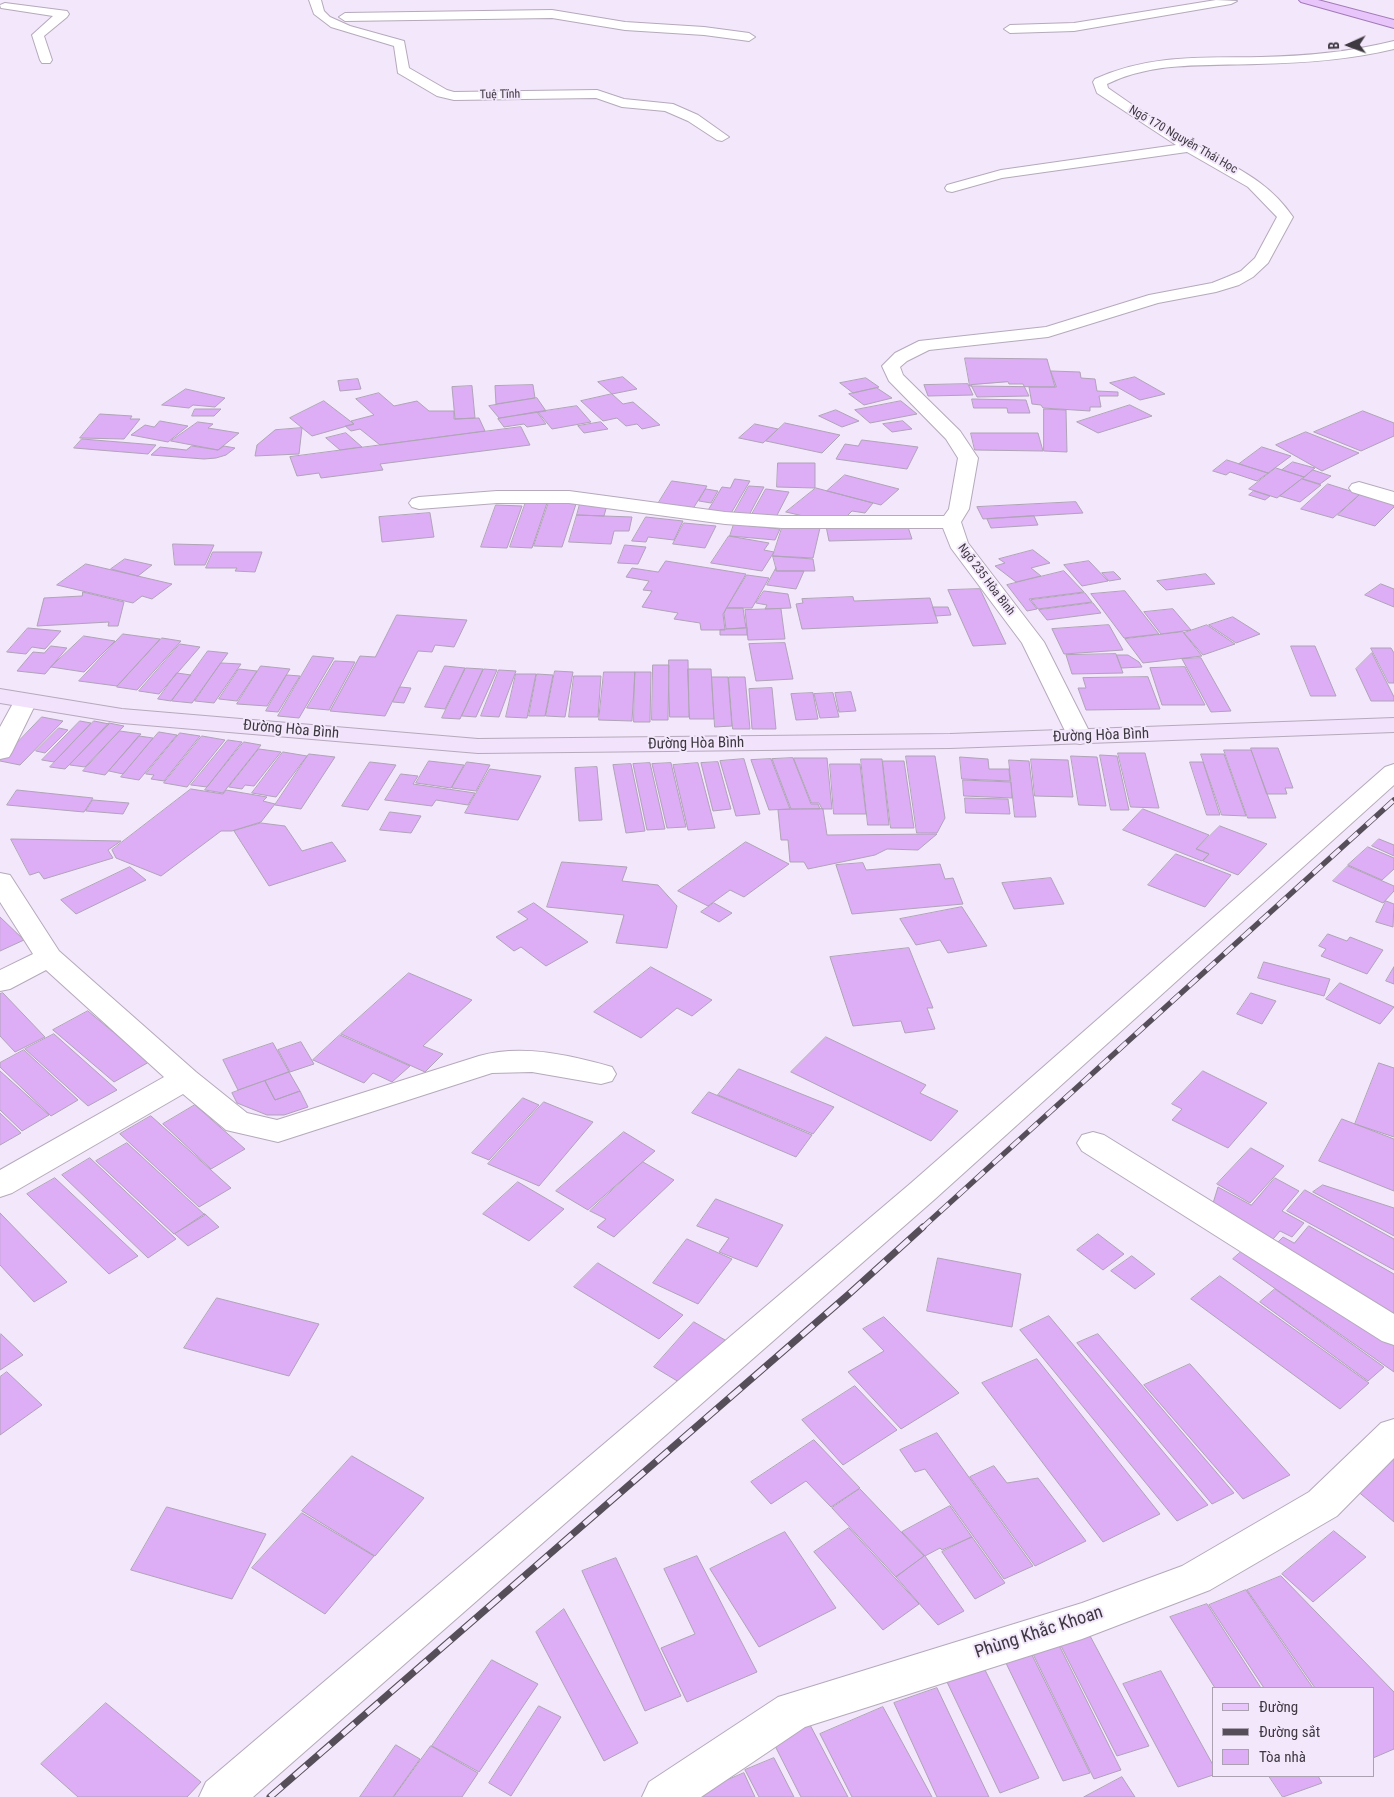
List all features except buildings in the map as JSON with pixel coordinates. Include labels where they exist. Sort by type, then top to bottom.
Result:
[{"type":"main road","points":[[1305,0],[1394,24]]},
{"type":"main road","points":[[1335,0],[1394,17]]},
{"type":"street","points":[[315,0],[318,12],[322,17],[552,14],[626,26],[704,31],[749,37]]},
{"type":"street","points":[[1010,29],[1074,27],[1231,1],[1228,0]]},
{"type":"street","points":[[6,5],[63,14],[38,35],[46,60]]},
{"type":"street","name":"Tuệ Tĩnh","points":[[322,17],[336,26],[384,37],[400,44],[403,70],[442,94],[454,96],[596,94],[622,102],[668,107],[693,118],[722,137]]},
{"type":"street","name":"Ngõ 170 Nguyễn Thái Học","points":[[951,522],[959,509],[968,458],[954,435],[895,377],[891,366],[901,357],[925,345],[1048,332],[1155,298],[1216,287],[1233,281],[1247,274],[1262,260],[1285,216],[1265,191],[1245,176],[1190,147],[1128,110],[1102,90],[1100,82],[1113,75],[1138,67],[1185,62],[1311,58],[1356,54],[1394,45]]},
{"type":"street","points":[[952,188],[1001,174],[1190,147]]},
{"type":"street","points":[[1359,488],[1394,499]]},
{"type":"street","points":[[419,504],[497,498],[569,497],[716,517],[763,521],[951,522]]},
{"type":"street","name":"Ngõ 235 Hòa Bình","points":[[951,522],[958,544],[1033,642],[1080,737]]},
{"type":"street","name":"Đường Hòa Bình","points":[[0,696],[122,716],[478,746],[950,741],[1394,725]]},
{"type":"street","points":[[0,752],[25,700]]},
{"type":"street","points":[[221,1797],[923,1191],[1394,772]]},
{"type":"street","points":[[0,881],[50,957],[185,1079],[237,1122],[278,1131],[490,1063],[509,1060],[533,1060],[601,1074]]},
{"type":"street","points":[[0,982],[50,957]]},
{"type":"street","points":[[0,1185],[185,1079]]},
{"type":"street","points":[[1093,1143],[1394,1331]]},
{"type":"street","name":"Phùng Khắc Khoan","points":[[664,1797],[793,1711],[1082,1621],[1196,1578],[1323,1504],[1394,1434]]},
{"type":"railway","points":[[922,1228],[1394,800]]},
{"type":"railway","points":[[270,1797],[849,1294],[923,1227]]}]
